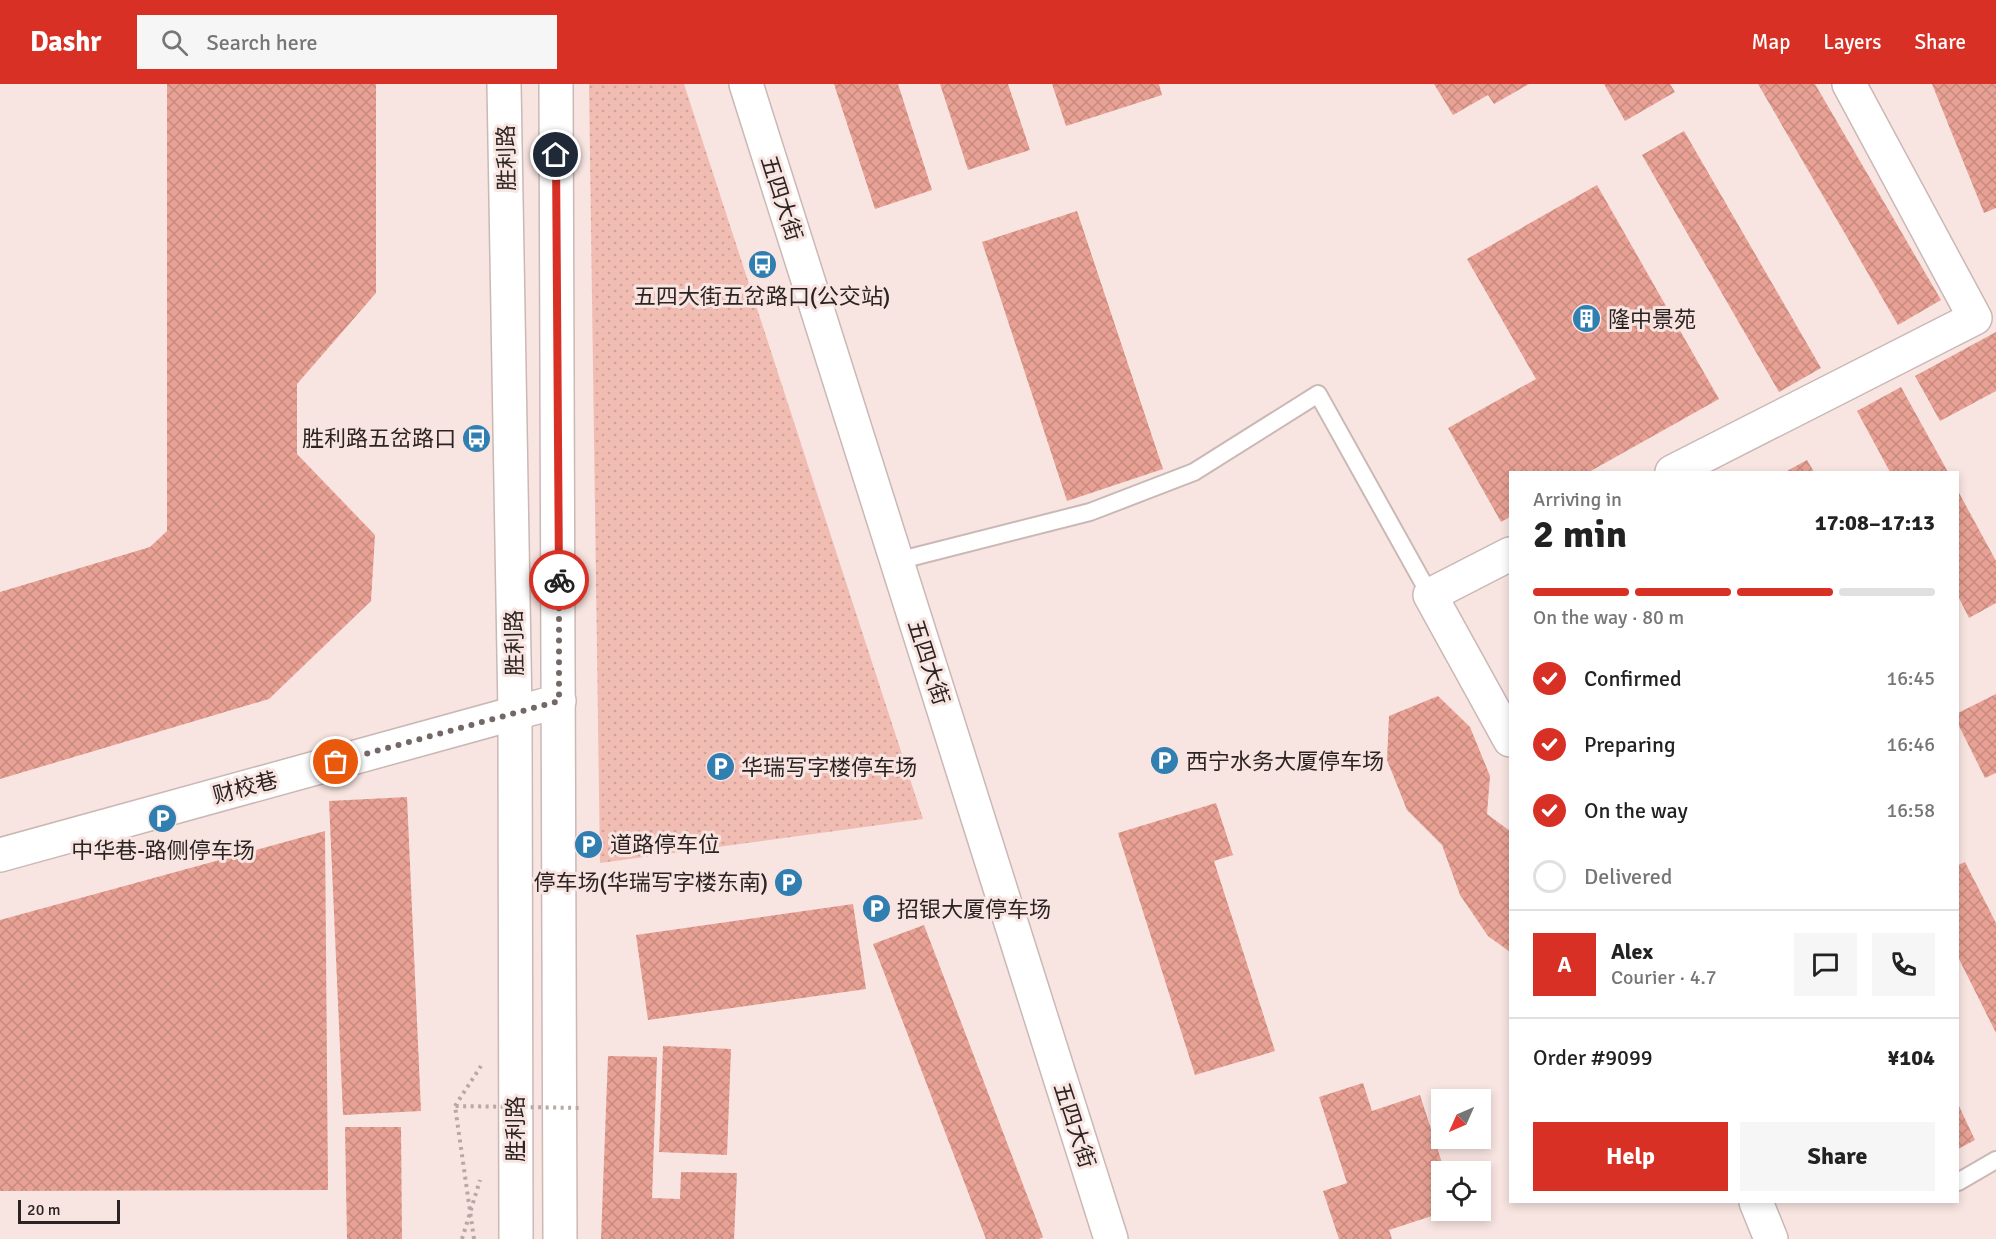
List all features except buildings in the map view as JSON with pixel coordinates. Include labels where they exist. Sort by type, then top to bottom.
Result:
[{"type":"main road","name":"胜利路","points":[[504,84],[515,713],[516,1239]]},
{"type":"main road","name":"胜利路","points":[[556,84],[560,1239]]},
{"type":"main road","name":"五四大街","points":[[746,84],[1111,1239]]},
{"type":"main road","points":[[1674,471],[1975,318],[1849,84]]},
{"type":"main road","points":[[1509,555],[1430,595],[1509,738]]},
{"type":"main road","name":"财校巷","points":[[0,855],[559,701]]},
{"type":"main road","points":[[1756,1203],[1771,1239]]},
{"type":"lane","points":[[897,561],[1090,512],[1194,472],[1318,394],[1430,595]]},
{"type":"lane","points":[[1959,1181],[1996,1160]]},
{"type":"path","points":[[474,1239],[455,1106],[582,1108]]},
{"type":"shaded area","points":[[589,84],[684,84],[923,819],[600,863]]},
{"type":"way so far","points":[[336,762],[559,701],[559,580]]},
{"type":"place","name":"五四大街五岔路口(公交站)","points":[[762,264]]},
{"type":"place","name":"隆中景苑","points":[[1587,319]]},
{"type":"place","name":"胜利路五岔路口","points":[[477,438]]},
{"type":"place","name":"西宁水务大厦停车场","points":[[1165,761]]},
{"type":"place","name":"华瑞写字楼停车场","points":[[720,767]]},
{"type":"place","name":"中华巷-路侧停车场","points":[[163,818]]},
{"type":"place","name":"道路停车位","points":[[589,844]]},
{"type":"place","name":"停车场(华瑞写字楼东南)","points":[[789,882]]},
{"type":"place","name":"招银大厦停车场","points":[[876,909]]},
{"type":"route","points":[[556,155],[559,580]]}]
